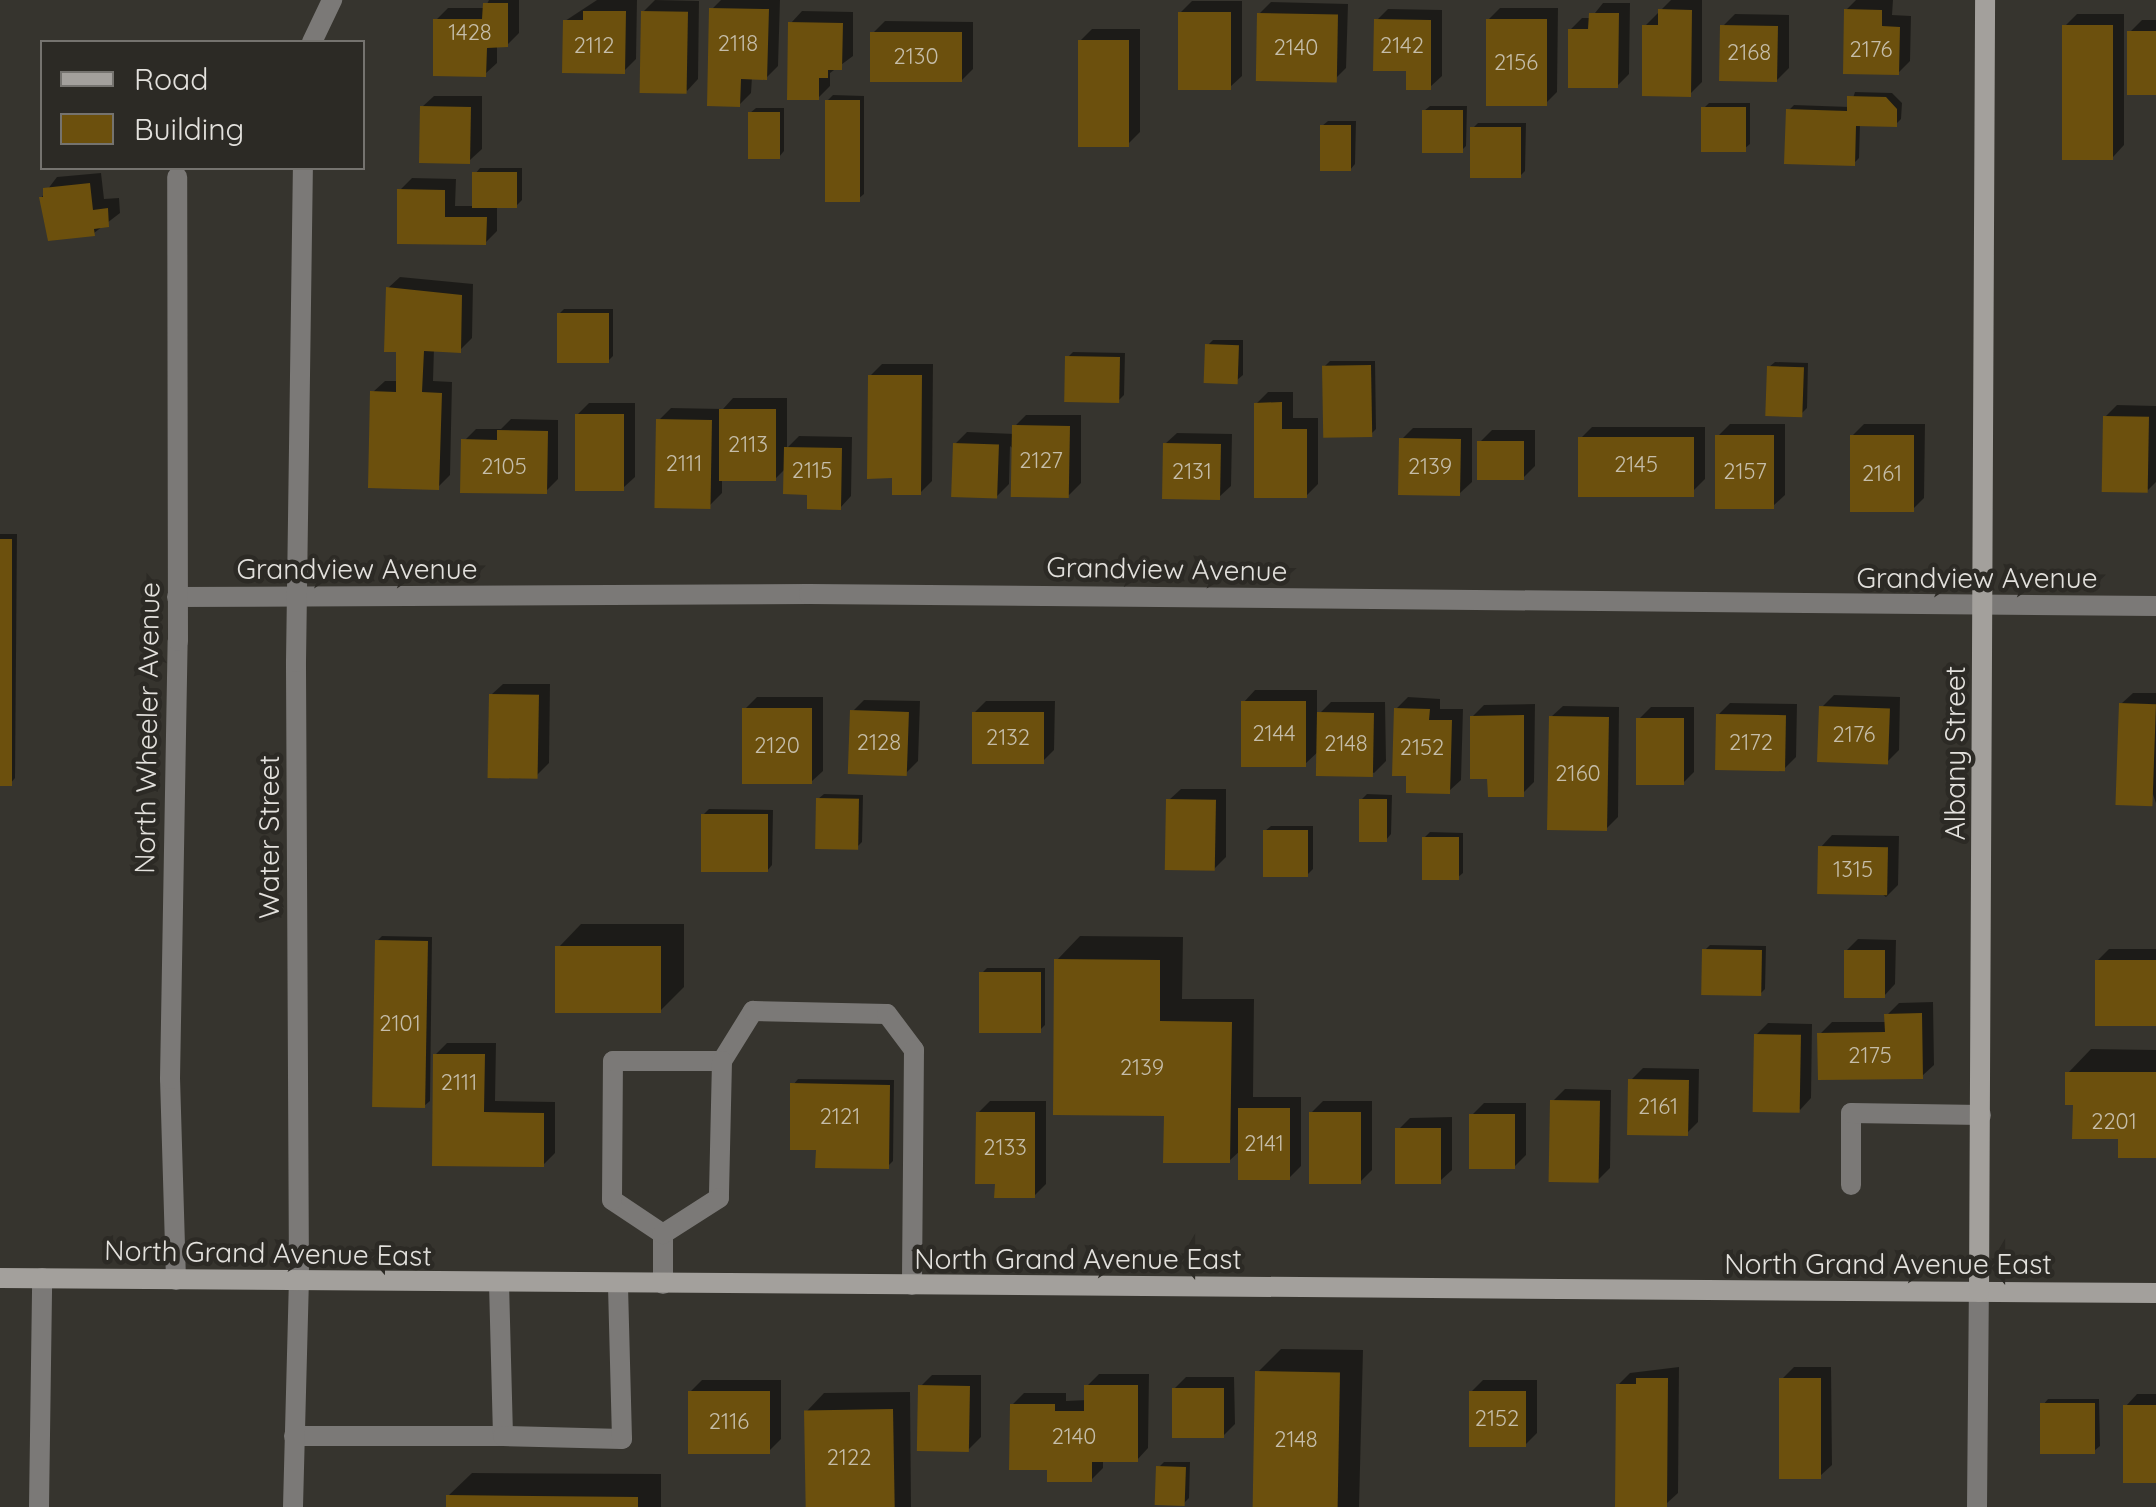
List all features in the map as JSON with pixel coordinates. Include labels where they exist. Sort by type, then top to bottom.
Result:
[{"type":"street","points":[[313,40],[332,0]]},
{"type":"street","name":"Albany Street","points":[[1977,1507],[1985,0]]},
{"type":"street","name":"Water Street","points":[[293,1507],[298,1282],[297,599],[303,170]]},
{"type":"street","name":"North Wheeler Avenue","points":[[176,1280],[170,1079],[177,596],[177,176]]},
{"type":"street","name":"Grandview Avenue","points":[[177,596],[297,599],[828,594],[2156,606]]},
{"type":"street","points":[[664,1234],[719,1198],[722,1062],[753,1010],[886,1014],[914,1050],[912,1285]]},
{"type":"street","points":[[664,1234],[612,1200],[613,1061],[722,1062]]},
{"type":"street","points":[[1851,1186],[1852,1113],[1981,1115]]},
{"type":"street","points":[[663,1284],[664,1234]]},
{"type":"street","name":"North Grand Avenue East","points":[[0,1278],[2156,1293]]},
{"type":"street","points":[[39,1507],[42,1278]]},
{"type":"street","points":[[499,1282],[503,1436]]},
{"type":"street","points":[[294,1436],[622,1439],[618,1284]]},
{"type":"building","points":[[483,3],[508,3],[508,47],[487,48],[486,77],[433,76],[433,19],[482,19]]},
{"type":"building","points":[[709,8],[769,9],[767,80],[741,79],[740,107],[707,106]]},
{"type":"building","points":[[1658,9],[1692,10],[1691,97],[1642,96],[1642,25],[1658,25]]},
{"type":"building","points":[[1844,9],[1882,10],[1882,26],[1900,27],[1899,75],[1843,74]]},
{"type":"building","points":[[583,11],[626,11],[625,74],[562,73],[563,20],[583,20]]},
{"type":"building","points":[[641,11],[688,12],[687,94],[640,93]]},
{"type":"building","points":[[1178,12],[1231,12],[1231,90],[1178,90]]},
{"type":"building","points":[[1257,13],[1338,14],[1337,82],[1256,81]]},
{"type":"building","points":[[1589,13],[1619,13],[1618,88],[1568,88],[1568,29],[1588,29]]},
{"type":"building","points":[[1374,19],[1431,20],[1431,90],[1406,90],[1406,71],[1373,71]]},
{"type":"building","points":[[1486,19],[1547,19],[1547,106],[1486,106]]},
{"type":"building","points":[[788,22],[843,23],[842,70],[828,70],[828,78],[819,78],[819,100],[787,100]]},
{"type":"building","points":[[1720,25],[1778,26],[1777,82],[1719,81]]},
{"type":"building","points":[[2062,25],[2113,25],[2113,160],[2062,160]]},
{"type":"building","points":[[2127,31],[2156,31],[2156,95],[2127,95]]},
{"type":"building","points":[[870,32],[962,32],[962,82],[870,82]]},
{"type":"building","points":[[1078,40],[1129,40],[1129,147],[1078,147]]},
{"type":"building","points":[[1847,96],[1886,97],[1897,109],[1897,127],[1856,126],[1855,166],[1784,164],[1786,109],[1847,111]]},
{"type":"building","points":[[825,100],[860,100],[860,202],[825,202]]},
{"type":"building","points":[[420,106],[471,107],[470,164],[419,163]]},
{"type":"building","points":[[1701,107],[1746,107],[1746,152],[1701,152]]},
{"type":"building","points":[[1422,110],[1463,110],[1463,153],[1422,153]]},
{"type":"building","points":[[748,112],[780,112],[780,159],[748,159]]},
{"type":"building","points":[[1320,125],[1351,125],[1351,171],[1320,171]]},
{"type":"building","points":[[1470,127],[1521,127],[1521,178],[1470,178]]},
{"type":"building","points":[[472,172],[517,172],[517,208],[472,208]]},
{"type":"building","points":[[90,183],[93,210],[108,208],[109,227],[94,229],[95,236],[48,241],[39,197],[43,197],[43,188]]},
{"type":"building","points":[[397,189],[445,190],[445,217],[487,217],[486,245],[397,244]]},
{"type":"building","points":[[386,287],[462,295],[461,353],[424,351],[422,392],[442,393],[439,490],[368,488],[370,391],[396,392],[396,352],[384,352]]},
{"type":"building","points":[[557,313],[609,313],[609,363],[557,363]]},
{"type":"building","points":[[1205,344],[1239,345],[1238,384],[1204,383]]},
{"type":"building","points":[[1065,356],[1120,357],[1119,403],[1064,402]]},
{"type":"building","points":[[1371,365],[1372,437],[1323,438],[1322,366]]},
{"type":"building","points":[[1767,366],[1804,367],[1802,417],[1765,416]]},
{"type":"building","points":[[868,375],[922,375],[921,495],[892,495],[892,478],[867,479]]},
{"type":"building","points":[[1282,402],[1282,429],[1307,429],[1307,498],[1254,498],[1254,403]]},
{"type":"building","points":[[719,409],[776,409],[776,481],[719,481]]},
{"type":"building","points":[[575,414],[624,414],[624,491],[575,491]]},
{"type":"building","points":[[2103,416],[2149,417],[2148,493],[2102,492]]},
{"type":"building","points":[[656,419],[712,420],[710,509],[654,508]]},
{"type":"building","points":[[1012,425],[1070,426],[1069,498],[1011,497]]},
{"type":"building","points":[[497,430],[548,431],[547,494],[460,493],[461,439],[497,440]]},
{"type":"building","points":[[1715,435],[1774,435],[1774,509],[1715,509]]},
{"type":"building","points":[[1850,435],[1914,435],[1914,512],[1850,512]]},
{"type":"building","points":[[1578,437],[1694,437],[1694,497],[1578,497]]},
{"type":"building","points":[[1399,438],[1461,439],[1460,496],[1398,495]]},
{"type":"building","points":[[1477,441],[1524,441],[1524,480],[1477,480]]},
{"type":"building","points":[[953,443],[999,445],[997,499],[951,497]]},
{"type":"building","points":[[1163,443],[1221,444],[1220,500],[1162,499]]},
{"type":"building","points":[[784,447],[842,448],[841,510],[807,509],[807,495],[783,494]]},
{"type":"building","points":[[0,539],[12,539],[12,786],[0,786]]},
{"type":"building","points":[[489,694],[539,695],[538,779],[488,778]]},
{"type":"building","points":[[1241,701],[1306,701],[1306,767],[1241,767]]},
{"type":"building","points":[[2119,703],[2156,704],[2152,806],[2115,805]]},
{"type":"building","points":[[1819,706],[1890,708],[1888,764],[1817,762]]},
{"type":"building","points":[[742,708],[812,708],[812,784],[742,784]]},
{"type":"building","points":[[1394,708],[1430,709],[1429,720],[1452,720],[1450,794],[1406,793],[1406,776],[1392,776]]},
{"type":"building","points":[[850,710],[909,712],[907,776],[848,774]]},
{"type":"building","points":[[972,712],[1044,712],[1044,764],[972,764]]},
{"type":"building","points":[[1317,712],[1374,713],[1373,777],[1316,776]]},
{"type":"building","points":[[1716,714],[1786,715],[1785,771],[1715,770]]},
{"type":"building","points":[[1524,715],[1524,797],[1488,797],[1487,779],[1470,779],[1470,716]]},
{"type":"building","points":[[1549,716],[1609,717],[1607,831],[1547,830]]},
{"type":"building","points":[[1636,718],[1684,718],[1684,785],[1636,785]]},
{"type":"building","points":[[816,798],[859,799],[858,850],[815,849]]},
{"type":"building","points":[[1166,799],[1216,800],[1215,871],[1165,870]]},
{"type":"building","points":[[1359,799],[1387,799],[1387,842],[1359,842]]},
{"type":"building","points":[[701,814],[768,814],[768,872],[701,872]]},
{"type":"building","points":[[1263,830],[1308,830],[1308,877],[1263,877]]},
{"type":"building","points":[[1422,837],[1459,837],[1459,880],[1422,880]]},
{"type":"building","points":[[1818,846],[1888,847],[1887,895],[1817,894]]},
{"type":"building","points":[[375,940],[428,941],[425,1108],[372,1107]]},
{"type":"building","points":[[555,946],[661,946],[661,1013],[555,1013]]},
{"type":"building","points":[[1702,949],[1762,950],[1761,996],[1701,995]]},
{"type":"building","points":[[1844,950],[1885,950],[1885,998],[1844,998]]},
{"type":"building","points":[[1054,959],[1160,960],[1160,1021],[1232,1022],[1230,1163],[1163,1163],[1164,1116],[1053,1115]]},
{"type":"building","points":[[2095,960],[2156,960],[2156,1026],[2095,1026]]},
{"type":"building","points":[[979,972],[1041,972],[1041,1033],[979,1033]]},
{"type":"building","points":[[1922,1013],[1923,1079],[1818,1080],[1817,1033],[1885,1032],[1884,1014]]},
{"type":"building","points":[[1754,1034],[1801,1035],[1800,1113],[1753,1112]]},
{"type":"building","points":[[433,1054],[485,1054],[484,1112],[544,1113],[544,1167],[432,1166]]},
{"type":"building","points":[[2065,1072],[2156,1072],[2156,1158],[2118,1158],[2118,1139],[2072,1139],[2073,1105],[2065,1105]]},
{"type":"building","points":[[1628,1079],[1689,1080],[1688,1136],[1627,1135]]},
{"type":"building","points":[[790,1083],[890,1085],[889,1169],[815,1168],[816,1150],[790,1150]]},
{"type":"building","points":[[1550,1100],[1600,1101],[1599,1183],[1549,1182]]},
{"type":"building","points":[[1238,1108],[1290,1108],[1290,1180],[1238,1180]]},
{"type":"building","points":[[976,1112],[1035,1112],[1035,1198],[994,1198],[995,1184],[975,1184]]},
{"type":"building","points":[[1309,1112],[1361,1112],[1361,1184],[1309,1184]]},
{"type":"building","points":[[1469,1114],[1515,1114],[1515,1169],[1469,1169]]},
{"type":"building","points":[[1395,1128],[1441,1128],[1441,1184],[1395,1184]]},
{"type":"building","points":[[1255,1371],[1340,1372],[1338,1507],[1253,1507]]},
{"type":"building","points":[[1636,1378],[1668,1378],[1667,1507],[1615,1507],[1616,1384],[1636,1384]]},
{"type":"building","points":[[1779,1378],[1821,1378],[1821,1479],[1779,1479]]},
{"type":"building","points":[[918,1385],[970,1386],[969,1452],[917,1451]]},
{"type":"building","points":[[1084,1385],[1138,1385],[1138,1462],[1092,1462],[1092,1482],[1047,1482],[1047,1470],[1009,1470],[1010,1404],[1055,1404],[1055,1411],[1084,1411]]},
{"type":"building","points":[[1172,1388],[1224,1388],[1224,1438],[1172,1438]]},
{"type":"building","points":[[688,1391],[770,1391],[770,1454],[688,1454]]},
{"type":"building","points":[[1469,1391],[1526,1391],[1526,1447],[1469,1447]]},
{"type":"building","points":[[2040,1403],[2095,1403],[2095,1454],[2040,1454]]},
{"type":"building","points":[[2123,1405],[2156,1405],[2156,1483],[2123,1483]]},
{"type":"building","points":[[893,1409],[895,1507],[806,1507],[804,1411]]},
{"type":"building","points":[[1156,1466],[1186,1467],[1185,1506],[1155,1505]]},
{"type":"building","points":[[446,1495],[638,1497],[638,1507],[446,1507]]}]
